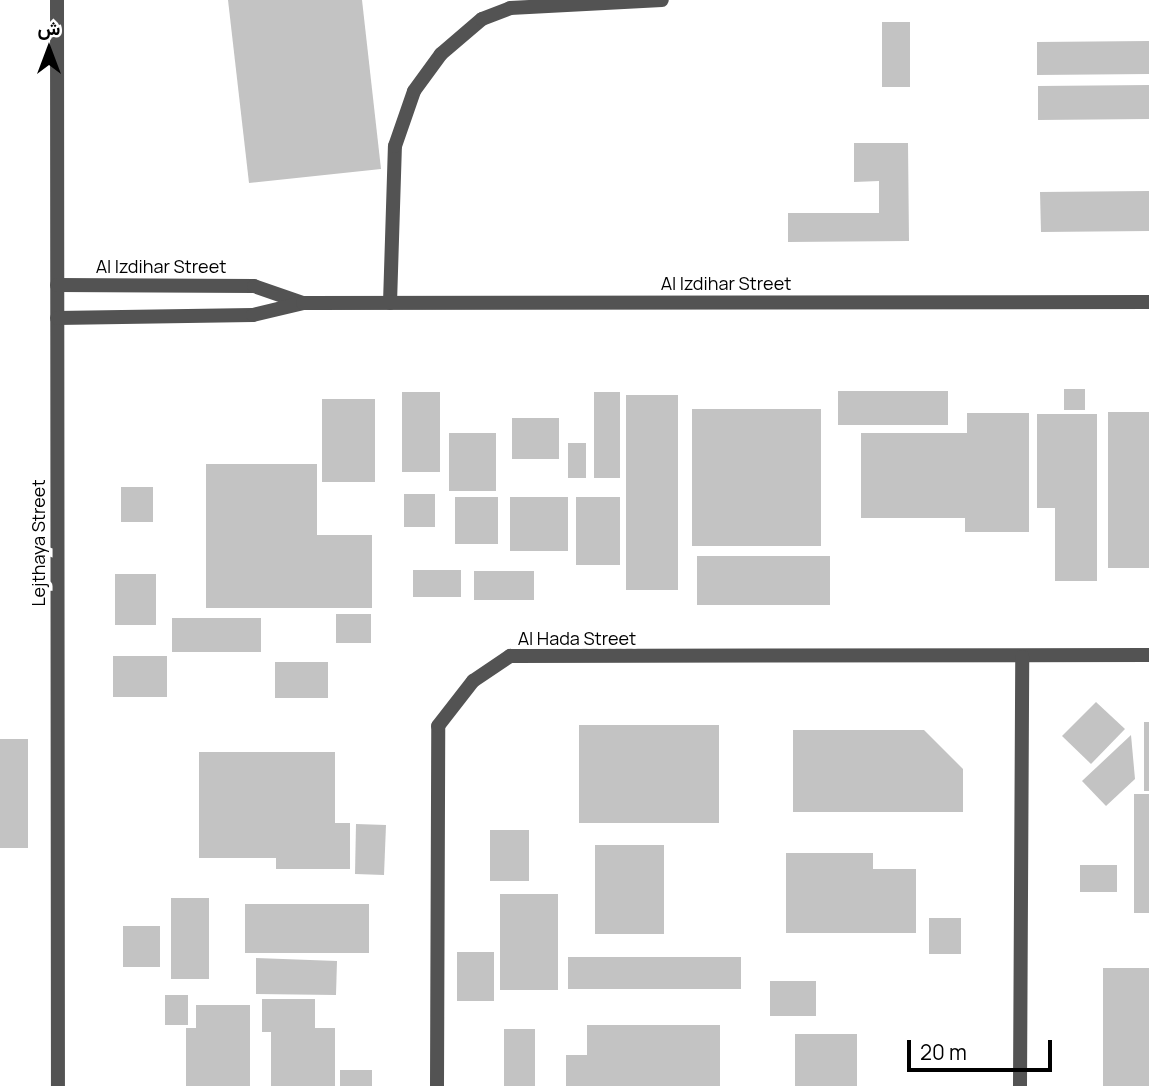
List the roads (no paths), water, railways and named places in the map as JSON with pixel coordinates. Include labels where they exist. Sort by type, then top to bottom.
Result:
[{"type":"street","name":"Lejthaya Street","points":[[57,0],[58,1086]]},
{"type":"street","points":[[390,303],[395,146],[414,91],[441,54],[482,19],[510,8],[662,0]]},
{"type":"street","name":"Al Izdihar Street","points":[[57,285],[254,286],[303,303]]},
{"type":"street","name":"Al Izdihar Street","points":[[57,318],[253,315],[303,303],[1149,302]]},
{"type":"street","name":"Al Hada Street","points":[[437,1086],[438,726],[473,681],[510,656],[1149,655]]},
{"type":"street","points":[[1020,1086],[1022,657]]}]
